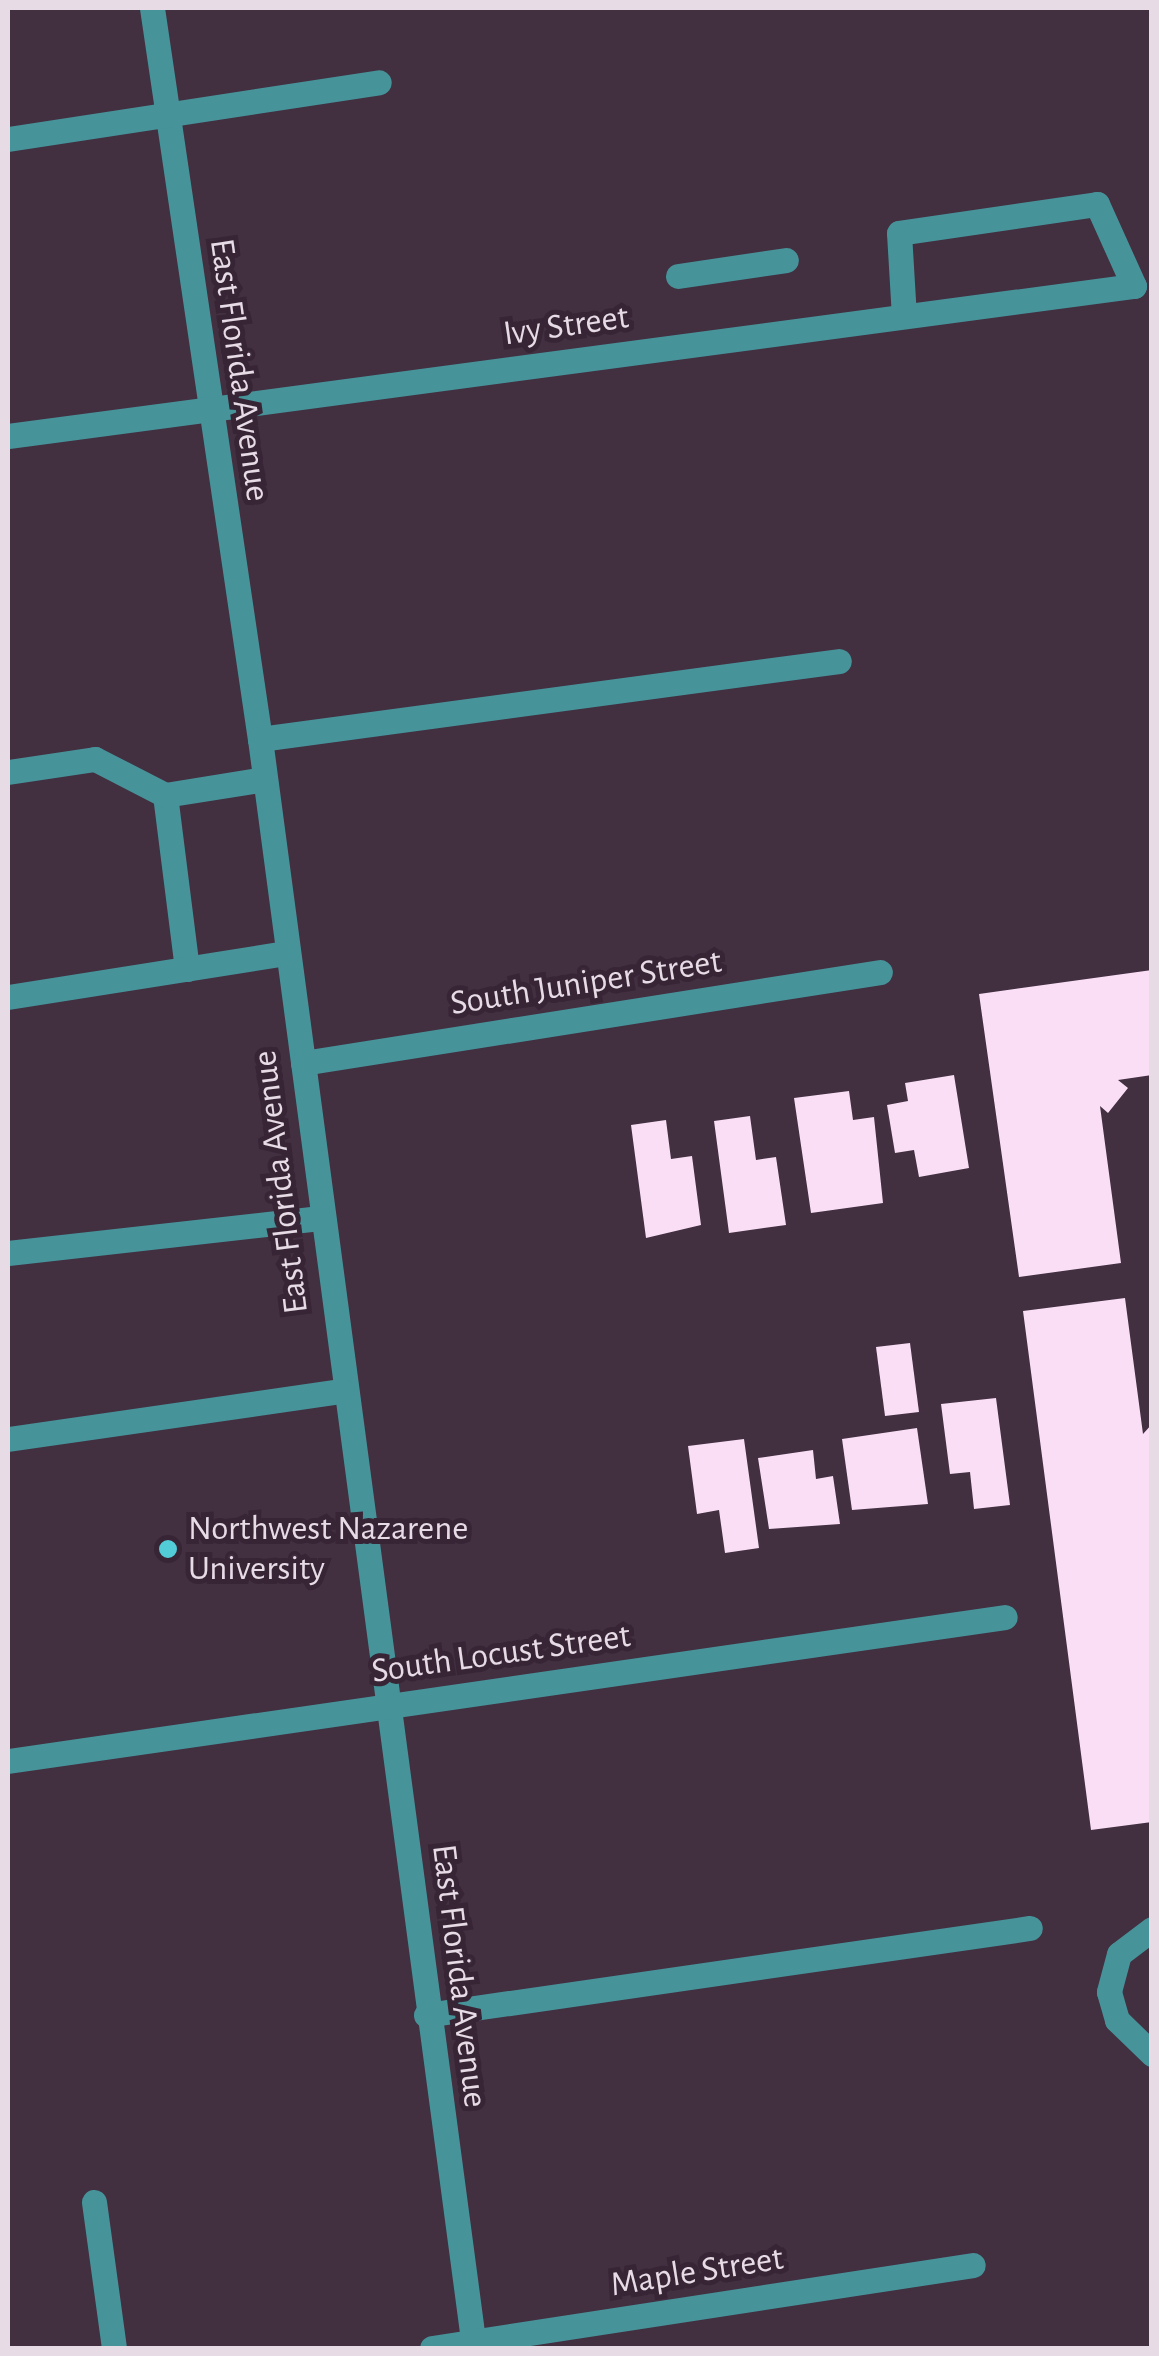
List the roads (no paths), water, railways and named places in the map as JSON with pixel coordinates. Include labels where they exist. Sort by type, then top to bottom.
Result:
[{"type":"street","name":"East Florida Avenue","points":[[152,8],[208,409],[260,739],[342,1392],[392,1705],[426,2015],[474,2345]]},
{"type":"street","points":[[8,140],[168,119],[379,82]]},
{"type":"street","name":"Ivy Street","points":[[8,436],[1134,286],[1097,204],[899,233],[904,316]]},
{"type":"street","points":[[678,276],[786,260]]},
{"type":"street","points":[[260,739],[839,661]]},
{"type":"street","points":[[8,772],[95,759],[164,796],[265,780]]},
{"type":"street","points":[[164,796],[187,969]]},
{"type":"street","points":[[8,997],[287,953]]},
{"type":"street","name":"South Juniper Street","points":[[303,1064],[880,972]]},
{"type":"street","points":[[8,1253],[320,1218]]},
{"type":"street","points":[[8,1439],[342,1392]]},
{"type":"street","name":"South Locust Street","points":[[8,1762],[1005,1617]]},
{"type":"street","points":[[426,2015],[1030,1928]]},
{"type":"street","points":[[1152,1929],[1118,1954],[1110,1992],[1116,2020],[1152,2054]]},
{"type":"street","points":[[94,2202],[114,2348]]},
{"type":"street","name":"Maple Street","points":[[432,2348],[474,2345],[973,2265]]},
{"type":"place","name":"Northwest Nazarene University","points":[[168,1549]]}]
